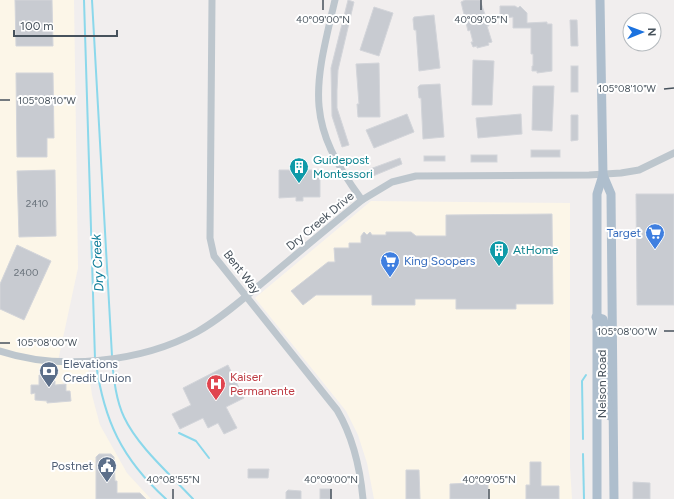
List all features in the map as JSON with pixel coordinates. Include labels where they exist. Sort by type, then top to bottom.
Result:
[{"type":"main road","name":"Nelson Road","points":[[597,499],[597,194],[603,175],[600,0]]},
{"type":"main road","name":"Nelson Road","points":[[603,175],[611,194],[614,499]]},
{"type":"main road","points":[[596,316],[603,319],[604,324],[606,394],[614,425]]},
{"type":"street","name":"Bent Way","points":[[212,0],[210,238],[214,256],[340,415],[355,450],[363,499]]},
{"type":"street","points":[[335,0],[319,70],[317,90],[319,110],[322,126],[331,152],[347,180],[362,200]]},
{"type":"street","name":"Dry Creek Drive","points":[[0,352],[55,361],[107,360],[160,347],[188,336],[204,327],[246,296],[362,200],[392,182],[416,176],[603,175],[635,172],[674,153]]},
{"type":"shaded area","points":[[0,0],[74,0],[78,268],[58,361],[87,361],[92,395],[100,425],[127,473],[151,499],[0,499]]},
{"type":"shaded area","points":[[371,201],[570,203],[570,467],[572,499],[374,499],[367,463],[358,435],[346,411],[255,298]]},
{"type":"building","points":[[15,0],[52,0],[53,46],[16,46]]},
{"type":"building","points":[[348,0],[354,2],[338,70],[337,90],[337,108],[349,145],[342,147],[332,116],[331,68]]},
{"type":"building","points":[[465,0],[480,0],[489,26],[487,26],[492,42],[488,43],[489,45],[477,48],[477,46],[473,47],[470,30],[468,31],[461,2]]},
{"type":"building","points":[[500,6],[515,6],[518,8],[520,6],[527,13],[527,23],[547,22],[547,24],[552,24],[552,71],[537,73],[537,71],[532,71],[533,54],[531,54],[531,28],[513,28],[513,17],[504,18],[504,15],[500,15]]},
{"type":"building","points":[[374,7],[393,13],[379,56],[360,50]]},
{"type":"building","points":[[434,15],[440,68],[419,71],[416,30],[414,30],[413,19],[414,17]]},
{"type":"building","points":[[570,20],[577,20],[578,46],[571,46]]},
{"type":"building","points":[[473,60],[494,61],[492,105],[472,105]]},
{"type":"building","points":[[379,63],[380,117],[358,117],[357,104],[359,104],[356,64]]},
{"type":"building","points":[[571,66],[578,66],[578,92],[571,92]]},
{"type":"building","points":[[16,73],[53,73],[54,138],[47,138],[47,157],[17,157]]},
{"type":"building","points":[[440,84],[444,137],[423,139],[421,98],[419,98],[418,87],[420,85]]},
{"type":"building","points":[[533,86],[554,86],[552,131],[532,130]]},
{"type":"building","points":[[407,114],[414,132],[374,148],[366,130]]},
{"type":"building","points":[[521,114],[522,134],[478,138],[476,118]]},
{"type":"building","points":[[571,115],[578,115],[578,140],[571,141]]},
{"type":"building","points":[[531,150],[560,150],[560,157],[531,157]]},
{"type":"building","points":[[471,155],[497,155],[497,162],[471,162]]},
{"type":"building","points":[[424,156],[445,156],[445,161],[424,161]]},
{"type":"building","points":[[400,158],[402,164],[373,176],[370,169]]},
{"type":"building","points":[[55,170],[56,236],[19,237],[17,171]]},
{"type":"building","name":"Guidepost Montessori","points":[[279,170],[320,170],[320,197],[303,197],[303,201],[296,201],[296,197],[279,198]]},
{"type":"building","name":"Target","points":[[636,194],[674,194],[674,305],[637,305]]},
{"type":"building","points":[[552,214],[553,304],[516,304],[516,309],[456,309],[456,299],[415,299],[415,305],[372,305],[372,295],[316,295],[303,305],[291,291],[328,262],[335,262],[334,248],[349,248],[349,243],[361,243],[361,236],[364,232],[367,235],[370,232],[372,235],[386,235],[386,232],[411,232],[416,236],[446,236],[446,215]]},
{"type":"building","points":[[17,245],[51,261],[24,320],[0,309],[0,284]]},
{"type":"building","name":"Kaiser Permanente","points":[[228,365],[244,398],[226,407],[237,428],[224,434],[218,423],[208,428],[203,418],[180,429],[172,414],[191,405],[183,388]]},
{"type":"building","name":"Elevations Credit Union","points":[[39,375],[47,375],[47,381],[55,381],[55,385],[66,384],[66,391],[70,391],[71,401],[47,403],[47,401],[35,400],[35,393],[31,394],[31,385],[39,385]]},
{"type":"building","points":[[99,454],[111,454],[114,457],[117,493],[140,493],[146,499],[96,499],[96,457]]},
{"type":"building","points":[[530,462],[541,462],[541,486],[559,486],[559,499],[526,499],[526,485],[530,485]]},
{"type":"building","points":[[248,469],[269,469],[268,478],[248,478]]},
{"type":"building","points":[[406,470],[419,470],[420,499],[406,499]]},
{"type":"building","points":[[471,479],[488,479],[488,499],[450,499],[450,484],[471,483]]},
{"type":"building","points":[[633,482],[650,483],[650,499],[633,499]]},
{"type":"building","points":[[320,489],[331,489],[331,499],[320,499]]},
{"type":"building","points":[[288,490],[301,491],[301,499],[286,499],[286,492]]},
{"type":"waterway","points":[[84,0],[95,359]]},
{"type":"waterway","name":"Dry Creek","points":[[92,0],[112,356]]},
{"type":"waterway","name":"Dry Creek","points":[[112,361],[117,397],[124,417],[130,428],[146,450],[193,499]]},
{"type":"waterway","points":[[96,363],[104,403],[118,438],[138,469],[166,499]]},
{"type":"waterway","points":[[583,439],[582,381],[586,375]]},
{"type":"waterway","points":[[179,433],[196,441],[209,458]]},
{"type":"waterway","points":[[583,454],[584,499]]},
{"type":"place","name":"Guidepost Montessori","points":[[299,184]]},
{"type":"place","name":"Target","points":[[655,250]]},
{"type":"place","name":"AtHome","points":[[499,267]]},
{"type":"place","name":"King Soopers","points":[[390,278]]},
{"type":"place","name":"Elevations Credit Union","points":[[49,388]]},
{"type":"place","name":"Kaiser Permanente","points":[[216,401]]},
{"type":"place","name":"Postnet","points":[[107,483]]}]
